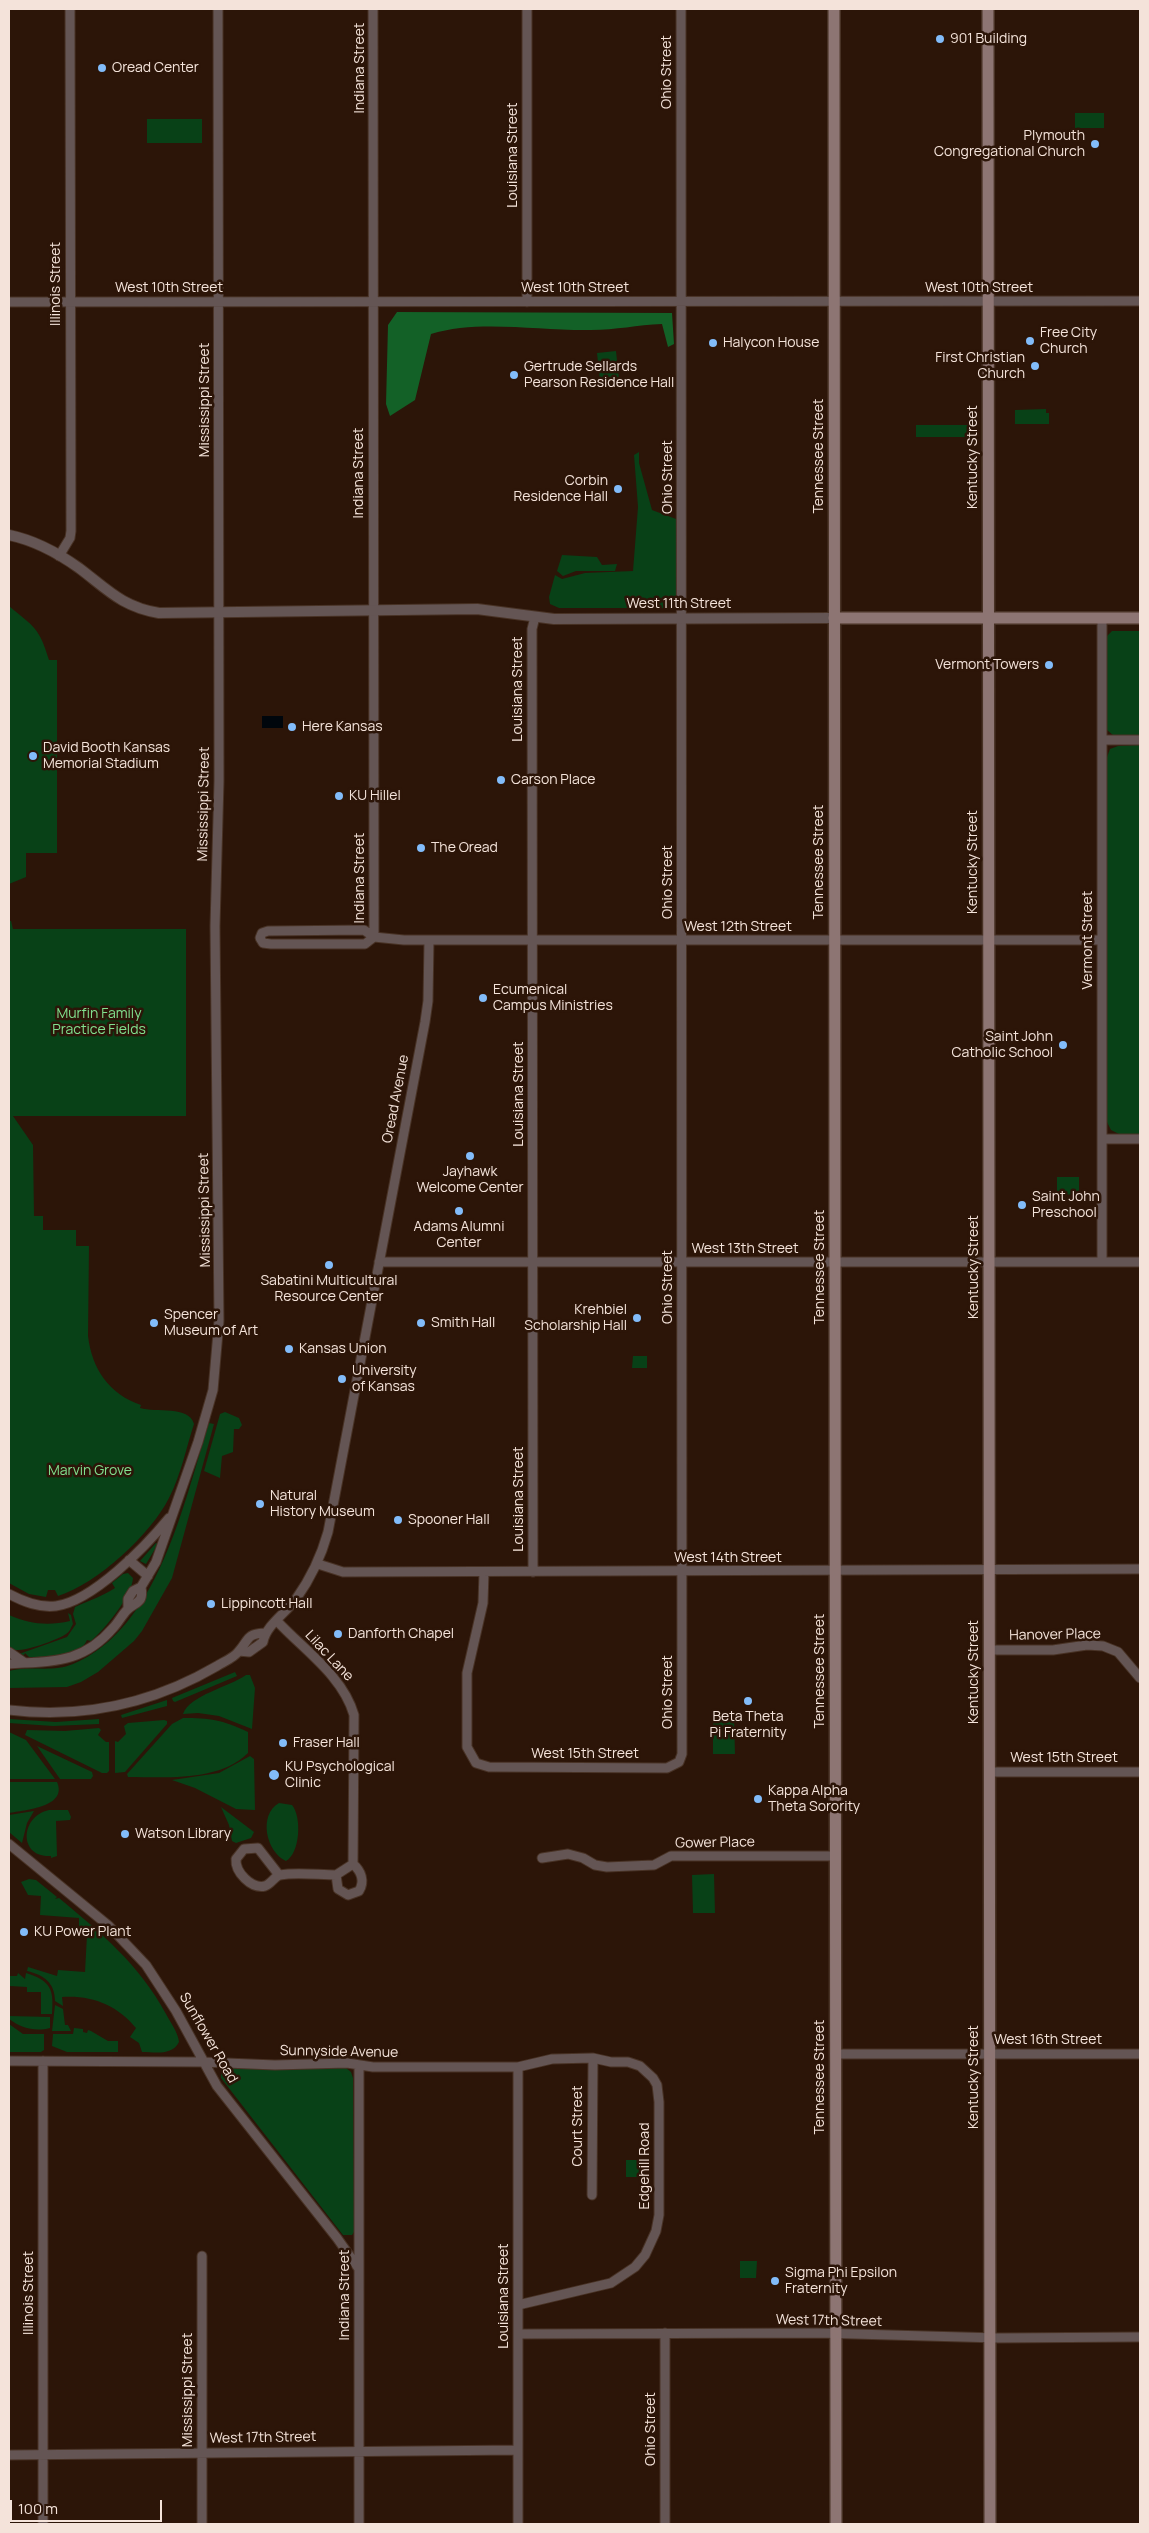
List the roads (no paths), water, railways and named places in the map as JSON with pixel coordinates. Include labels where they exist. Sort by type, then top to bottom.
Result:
[{"type":"main road","name":"Tennessee Street","points":[[834,9],[836,2524]]},
{"type":"main road","name":"Kentucky Street","points":[[988,9],[990,2524]]},
{"type":"main road","name":"West 11th Street","points":[[834,618],[1140,618]]},
{"type":"street","name":"Illinois Street","points":[[59,556],[70,538],[71,531],[70,9]]},
{"type":"street","name":"Mississippi Street","points":[[9,1664],[57,1662],[84,1653],[113,1629],[128,1608],[137,1604],[143,1595],[141,1587],[163,1546],[172,1514],[188,1475],[213,1390],[220,1321],[215,935],[219,781],[218,9]]},
{"type":"street","name":"Indiana Street","points":[[373,9],[374,937]]},
{"type":"street","name":"Louisiana Street","points":[[526,9],[527,302]]},
{"type":"street","name":"Ohio Street","points":[[681,9],[682,1754]]},
{"type":"street","name":"West 10th Street","points":[[9,302],[1140,301]]},
{"type":"street","name":"West 11th Street","points":[[9,535],[59,556],[79,568],[108,593],[137,608],[159,613],[477,610],[535,617],[682,619],[834,618]]},
{"type":"street","name":"Louisiana Street","points":[[533,1572],[532,629],[535,617]]},
{"type":"street","name":"Vermont Street","points":[[1102,618],[1102,1262]]},
{"type":"street","points":[[1102,740],[1140,740]]},
{"type":"street","name":"West 12th Street","points":[[374,937],[365,944],[271,944],[263,943],[260,938],[262,933],[268,931],[364,930],[374,937],[429,940],[1102,940]]},
{"type":"street","name":"Oread Avenue","points":[[9,1710],[39,1713],[78,1713],[121,1706],[187,1682],[239,1651],[243,1642],[255,1634],[264,1633],[296,1600],[318,1564],[328,1532],[426,1017],[429,940]]},
{"type":"street","points":[[1102,1139],[1140,1139]]},
{"type":"street","name":"West 13th Street","points":[[379,1262],[1140,1262]]},
{"type":"street","points":[[9,1594],[40,1606],[68,1603],[98,1585],[129,1560],[152,1539],[172,1514]]},
{"type":"street","points":[[129,1560],[148,1576]]},
{"type":"street","name":"West 14th Street","points":[[318,1564],[343,1572],[682,1572],[988,1568],[1140,1569]]},
{"type":"street","name":"West 15th Street","points":[[484,1572],[483,1603],[467,1672],[467,1747],[472,1758],[482,1766],[667,1768],[678,1762],[682,1754]]},
{"type":"street","name":"Lilac Lane","points":[[277,1621],[326,1669],[351,1703],[354,1715],[353,1864],[360,1872],[363,1882],[356,1893],[348,1895],[340,1892],[336,1885],[336,1875]]},
{"type":"street","name":"Hanover Place","points":[[989,1650],[1053,1650],[1086,1645],[1103,1646],[1118,1652],[1140,1678]]},
{"type":"street","points":[[9,1652],[25,1663]]},
{"type":"street","name":"West 15th Street","points":[[989,1772],[1140,1772]]},
{"type":"street","name":"Sunflower Road","points":[[9,1844],[109,1926],[132,1948],[159,1982],[217,2086],[338,2238],[359,2269]]},
{"type":"street","points":[[278,1875],[258,1848],[244,1849],[236,1859],[241,1873],[254,1884],[266,1885],[278,1875],[336,1875],[353,1864]]},
{"type":"street","name":"Gower Place","points":[[542,1858],[558,1854],[575,1855],[595,1865],[607,1867],[654,1865],[671,1856],[835,1856]]},
{"type":"street","name":"West 16th Street","points":[[835,2054],[1140,2054]]},
{"type":"street","name":"Edgehill Road","points":[[518,2067],[552,2059],[593,2058],[640,2066],[653,2078],[657,2085],[660,2102],[659,2215],[651,2244],[635,2267],[611,2283],[518,2306]]},
{"type":"street","name":"Court Street","points":[[592,2195],[593,2058]]},
{"type":"street","name":"Sunnyside Avenue","points":[[9,2061],[202,2062],[275,2065],[347,2063],[373,2068],[518,2067]]},
{"type":"street","name":"Illinois Street","points":[[43,2061],[44,2524]]},
{"type":"street","name":"Indiana Street","points":[[359,2065],[359,2524]]},
{"type":"street","name":"Louisiana Street","points":[[518,2067],[518,2524]]},
{"type":"street","name":"Mississippi Street","points":[[202,2256],[202,2524]]},
{"type":"street","name":"West 17th Street","points":[[518,2334],[835,2334],[1140,2337]]},
{"type":"street","name":"Ohio Street","points":[[665,2334],[665,2524]]},
{"type":"street","name":"West 17th Street","points":[[9,2455],[518,2450]]},
{"type":"place","name":"901 Building","points":[[940,39]]},
{"type":"place","name":"Oread Center","points":[[102,68]]},
{"type":"place","name":"Plymouth Congregational Church","points":[[1095,144]]},
{"type":"place","name":"Free City Church","points":[[1030,341]]},
{"type":"place","name":"Halycon House","points":[[713,343]]},
{"type":"place","name":"First Christian Church","points":[[1035,366]]},
{"type":"place","name":"Gertrude Sellards Pearson Residence Hall","points":[[514,375]]},
{"type":"place","name":"Corbin Residence Hall","points":[[618,489]]},
{"type":"place","name":"Vermont Towers","points":[[1049,665]]},
{"type":"place","name":"Here Kansas","points":[[292,727]]},
{"type":"place","name":"David Booth Kansas Memorial Stadium","points":[[33,756]]},
{"type":"place","name":"Carson Place","points":[[501,780]]},
{"type":"place","name":"KU Hillel","points":[[339,796]]},
{"type":"place","name":"The Oread","points":[[421,848]]},
{"type":"place","name":"Ecumenical Campus Ministries","points":[[483,998]]},
{"type":"place","name":"Saint John Catholic School","points":[[1063,1045]]},
{"type":"place","name":"Jayhawk Welcome Center","points":[[470,1156]]},
{"type":"place","name":"Saint John Preschool","points":[[1022,1205]]},
{"type":"place","name":"Adams Alumni Center","points":[[459,1211]]},
{"type":"place","name":"Sabatini Multicultural Resource Center","points":[[329,1265]]},
{"type":"place","name":"Krehbiel Scholarship Hall","points":[[637,1318]]},
{"type":"place","name":"Spencer Museum of Art","points":[[154,1323]]},
{"type":"place","name":"Smith Hall","points":[[421,1323]]},
{"type":"place","name":"Kansas Union","points":[[289,1349]]},
{"type":"place","name":"University of Kansas","points":[[342,1379]]},
{"type":"place","name":"Natural History Museum","points":[[260,1504]]},
{"type":"place","name":"Spooner Hall","points":[[398,1520]]},
{"type":"place","name":"Lippincott Hall","points":[[211,1604]]},
{"type":"place","name":"Danforth Chapel","points":[[338,1634]]},
{"type":"place","name":"Beta Theta Pi Fraternity","points":[[748,1701]]},
{"type":"place","name":"Fraser Hall","points":[[283,1743]]},
{"type":"place","name":"KU Psychological Clinic","points":[[274,1775]]},
{"type":"place","name":"Kappa Alpha Theta Sorority","points":[[758,1799]]},
{"type":"place","name":"Watson Library","points":[[125,1834]]},
{"type":"place","name":"KU Power Plant","points":[[24,1932]]},
{"type":"place","name":"Sigma Phi Epsilon Fraternity","points":[[775,2281]]},
{"type":"park label","name":"Murfin Family Practice Fields","points":[[99,1022]]},
{"type":"park label","name":"Marvin Grove","points":[[90,1471]]}]
